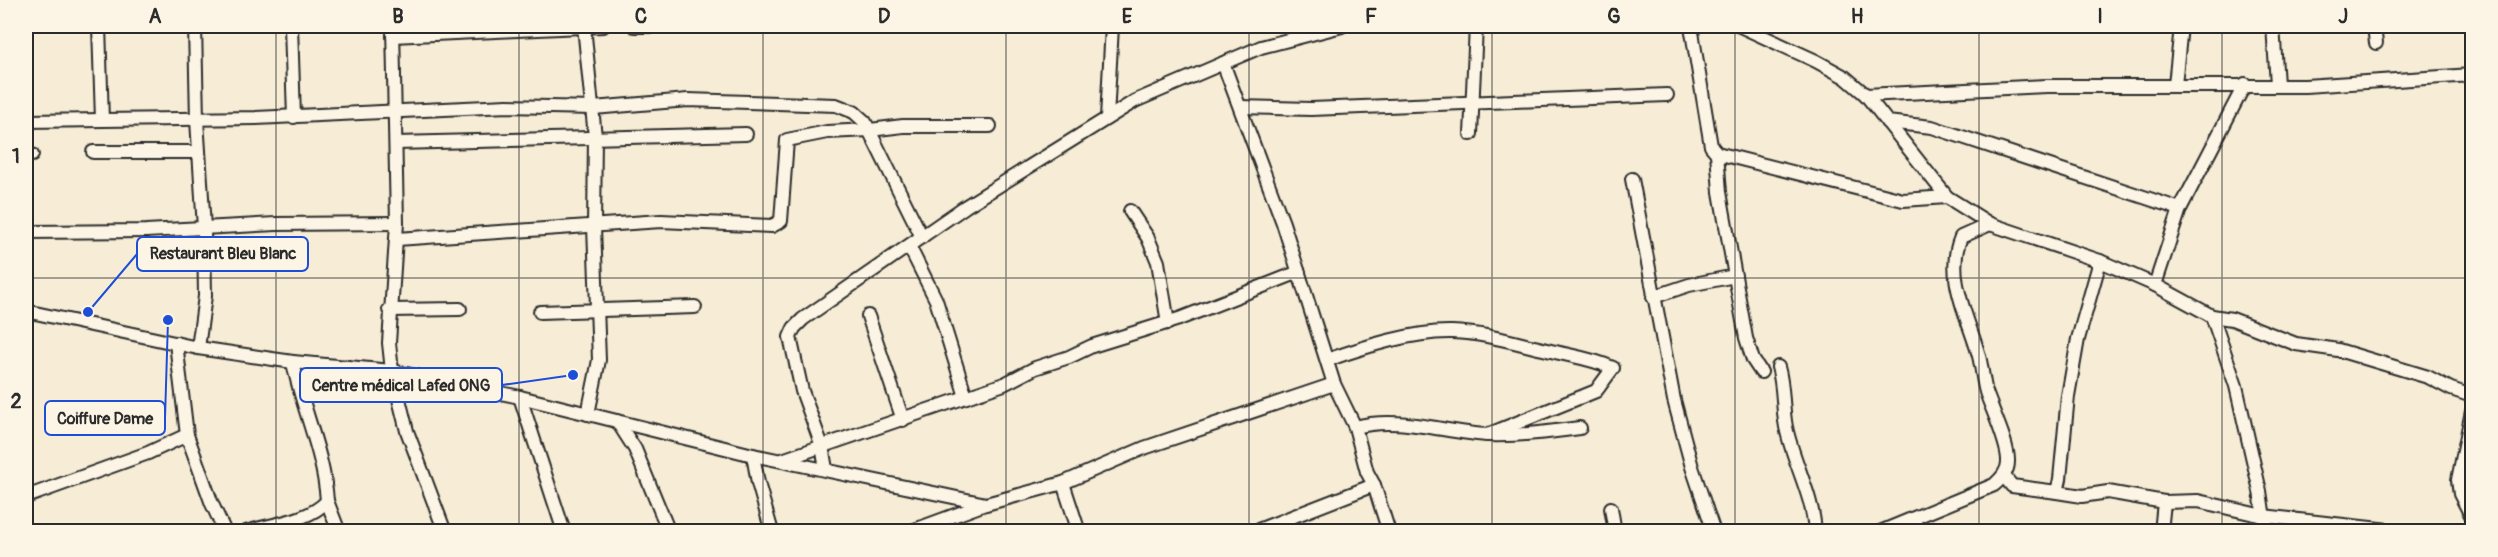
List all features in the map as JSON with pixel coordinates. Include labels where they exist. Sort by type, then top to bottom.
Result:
[{"type":"street","points":[[99,26],[102,120]]},
{"type":"street","points":[[195,26],[205,296],[198,348]]},
{"type":"street","points":[[291,26],[294,117]]},
{"type":"street","points":[[584,26],[595,137],[594,227],[599,360],[588,414]]},
{"type":"street","points":[[445,531],[407,431],[392,371],[388,343],[389,310],[397,239],[393,31],[603,26]]},
{"type":"street","points":[[634,26],[689,26]]},
{"type":"street","points":[[1107,118],[1112,26]]},
{"type":"street","points":[[826,469],[822,446],[802,391],[790,337],[794,328],[803,319],[966,206],[1135,101],[1261,47],[1342,26]]},
{"type":"street","points":[[1471,134],[1476,26]]},
{"type":"street","points":[[1691,26],[1711,146],[1717,153],[1903,201],[1947,197]]},
{"type":"street","points":[[1740,26],[1845,77],[1866,94],[1947,197],[1990,224],[2100,261],[2155,285],[2212,316],[2232,319],[2296,344],[2338,350],[2428,377],[2451,389],[2472,396]]},
{"type":"street","points":[[2175,85],[2181,26]]},
{"type":"street","points":[[2273,26],[2277,84]]},
{"type":"street","points":[[2374,26],[2376,43]]},
{"type":"street","points":[[1223,63],[1271,190],[1334,384],[1356,427],[1367,472],[1374,485],[1389,531]]},
{"type":"street","points":[[1866,94],[2047,86],[2245,84],[2305,86],[2472,75]]},
{"type":"street","points":[[2155,285],[2180,209],[2245,84]]},
{"type":"street","points":[[1240,107],[1311,109],[1667,95]]},
{"type":"street","points":[[26,121],[198,120],[507,106],[593,108],[688,100],[836,105],[854,112],[865,122],[921,237]]},
{"type":"street","points":[[1887,122],[1932,127],[2180,209]]},
{"type":"street","points":[[397,239],[661,221],[777,225],[781,221],[787,140],[827,132],[903,126],[990,126]]},
{"type":"street","points":[[396,144],[746,134]]},
{"type":"street","points":[[93,152],[199,152]]},
{"type":"street","points":[[1717,153],[1720,192],[1746,338],[1753,360],[1761,372]]},
{"type":"street","points":[[1632,179],[1674,400],[1692,467],[1714,531]]},
{"type":"street","points":[[1130,211],[1148,238],[1158,262],[1168,323]]},
{"type":"street","points":[[26,232],[146,231],[397,223]]},
{"type":"street","points":[[1880,531],[1994,485],[2004,476],[2008,462],[1957,283],[1955,252],[1961,237],[1990,224]]},
{"type":"street","points":[[909,246],[936,300],[966,397]]},
{"type":"street","points":[[2057,492],[2068,396],[2078,339],[2100,261]]},
{"type":"street","points":[[782,460],[1004,384],[1035,368],[1069,357],[1092,346],[1168,323],[1299,272]]},
{"type":"street","points":[[1653,297],[1689,285],[1735,276]]},
{"type":"street","points":[[540,312],[695,307]]},
{"type":"street","points":[[389,310],[460,309]]},
{"type":"street","points":[[26,311],[198,348],[293,362],[392,371],[520,397],[753,455],[986,504]]},
{"type":"street","points":[[868,316],[903,420]]},
{"type":"street","points":[[2212,316],[2236,386],[2260,490],[2266,531]]},
{"type":"street","points":[[1327,360],[1428,333],[1452,332],[1485,335],[1567,355],[1586,357],[1613,368],[1596,391],[1487,435]]},
{"type":"street","points":[[176,343],[188,435],[212,504],[225,531]]},
{"type":"street","points":[[293,362],[299,395],[326,476],[327,501],[339,531]]},
{"type":"street","points":[[1778,367],[1782,381],[1786,429],[1809,499],[1815,531]]},
{"type":"street","points":[[909,531],[929,528],[986,504],[1063,483],[1144,448],[1334,384]]},
{"type":"street","points":[[520,397],[564,531]]},
{"type":"street","points":[[2472,411],[2458,480],[2460,495],[2472,517]]},
{"type":"street","points":[[617,422],[635,448],[669,531]]},
{"type":"street","points":[[1356,427],[1376,423],[1399,424],[1487,435],[1541,434],[1580,428]]},
{"type":"street","points":[[26,498],[148,453],[188,435]]},
{"type":"street","points":[[753,455],[758,483],[772,531]]},
{"type":"street","points":[[2004,476],[2012,486],[2082,496],[2108,492],[2164,502],[2198,501],[2263,516],[2407,531]]},
{"type":"street","points":[[1063,483],[1079,531]]},
{"type":"street","points":[[1253,531],[1374,485]]},
{"type":"street","points":[[246,531],[302,516],[320,509],[327,501]]},
{"type":"street","points":[[2161,531],[2164,502]]},
{"type":"street","points":[[1611,508],[1615,531]]},
{"type":"street","points":[[1912,519],[1920,531]]},
{"type":"place","name":"Restaurant Bleu Blanc","points":[[88,312]]},
{"type":"place","name":"Coiffure Dame","points":[[168,320]]},
{"type":"place","name":"Centre médical Lafed ONG","points":[[573,375]]}]
